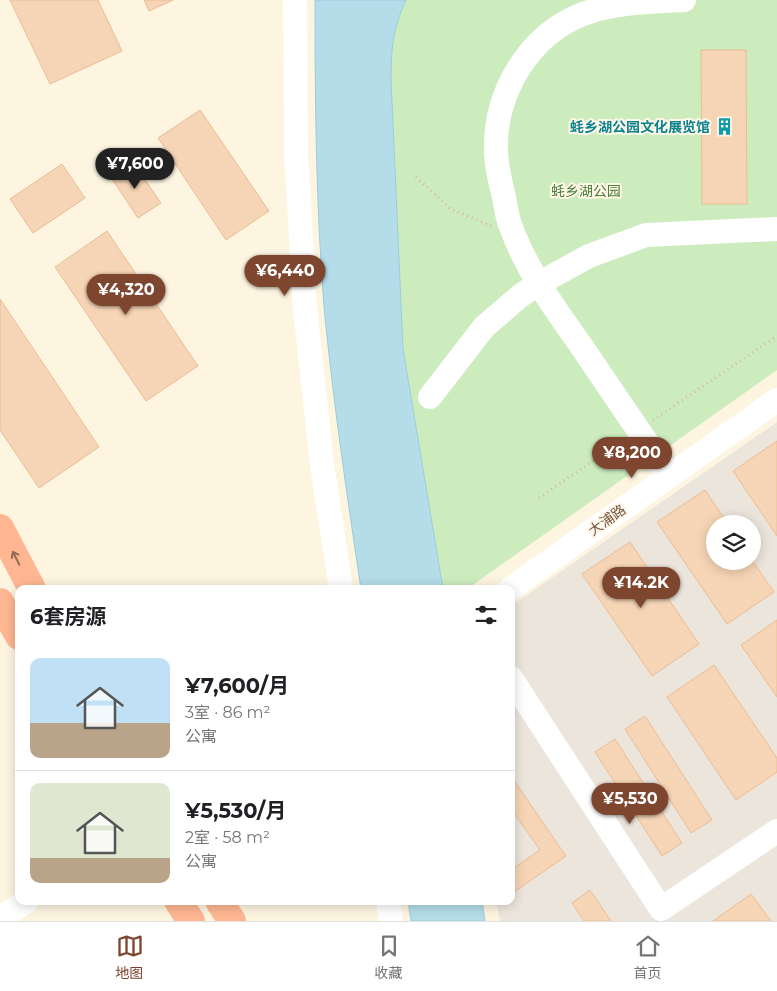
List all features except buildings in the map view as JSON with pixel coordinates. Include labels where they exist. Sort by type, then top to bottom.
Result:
[{"type":"highway","points":[[0,528],[30,585]]},
{"type":"highway","points":[[0,602],[15,629]]},
{"type":"highway","points":[[181,905],[191,921]]},
{"type":"highway","points":[[222,905],[232,921]]},
{"type":"street","points":[[295,0],[296,151],[305,308],[322,465],[340,585]]},
{"type":"street","points":[[670,476],[538,284],[510,226],[498,171],[496,129],[500,108],[518,69],[530,52],[563,24],[602,8],[623,4],[684,0]]},
{"type":"street","points":[[430,397],[484,327],[520,296],[589,256],[646,235],[777,229]]},
{"type":"street","name":"大浦路","points":[[515,585],[777,400]]},
{"type":"street","points":[[515,684],[661,909],[777,831]]},
{"type":"street","points":[[0,918],[21,905]]},
{"type":"street","points":[[389,905],[391,921]]},
{"type":"path","points":[[416,177],[451,210],[514,236]]},
{"type":"path","points":[[538,498],[777,336]]},
{"type":"shaded area","points":[[777,422],[777,921],[500,921],[497,905],[515,905],[515,603]]},
{"type":"green space","name":"蚝乡湖公园","points":[[406,0],[777,0],[777,370],[473,585],[442,585],[403,349],[391,79],[394,39],[398,20]]},
{"type":"water","points":[[315,0],[406,0],[398,20],[394,39],[391,79],[403,349],[442,585],[360,585],[336,413],[324,307],[316,154]]},
{"type":"water","points":[[409,905],[483,905],[485,921],[411,921]]},
{"type":"place","name":"蚝乡湖公园文化展览馆","points":[[724,127]]}]
